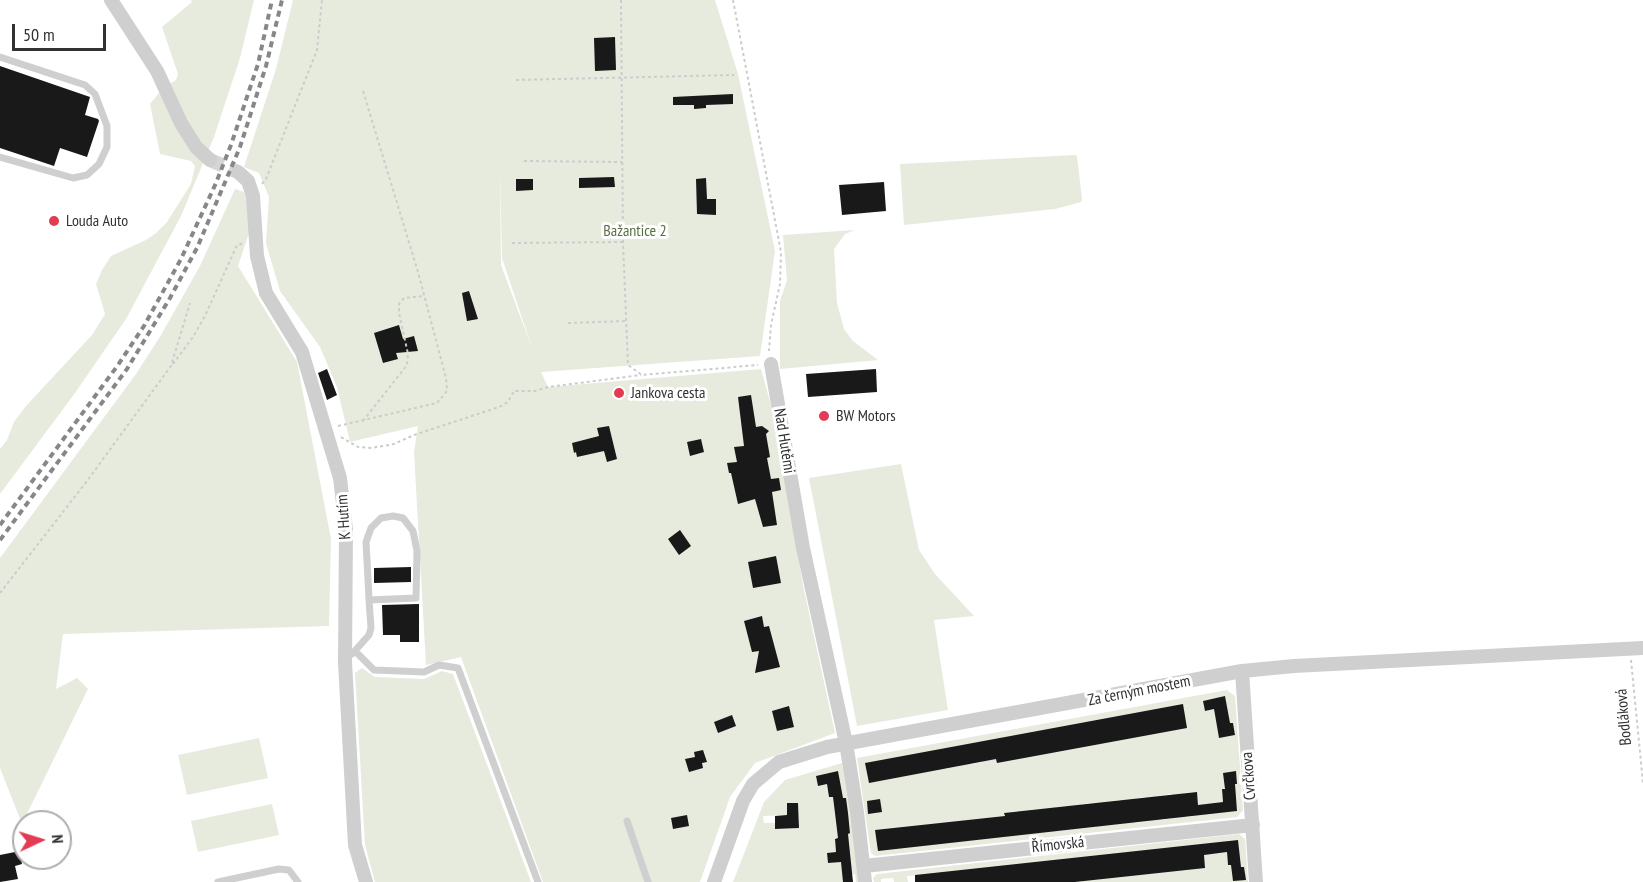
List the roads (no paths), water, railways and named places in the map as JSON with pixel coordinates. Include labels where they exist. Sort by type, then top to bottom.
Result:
[{"type":"street","points":[[111,0],[157,71],[181,123],[196,147],[210,160]]},
{"type":"street","name":"K Hutím","points":[[238,172],[248,181],[253,196],[257,256],[267,292],[302,352],[340,478],[346,529],[345,662],[355,845],[366,882]]},
{"type":"street","name":"Nad Hutěmi","points":[[771,364],[803,548],[846,743],[865,882]]},
{"type":"street","name":"Za černým mostem","points":[[714,882],[743,801],[753,784],[779,762],[827,747],[1242,671],[1294,666],[1637,648]]},
{"type":"street","name":"Cvrčkova","points":[[1242,671],[1256,882]]},
{"type":"street","name":"Římovská","points":[[864,866],[1252,825]]},
{"type":"lane","points":[[0,57],[85,85],[95,94],[107,126],[106,147],[99,164],[87,176],[73,178],[0,157]]},
{"type":"lane","points":[[345,662],[369,636],[371,628],[369,600],[366,542],[371,528],[381,518],[393,516],[404,518],[413,531],[417,551],[416,598],[369,600]]},
{"type":"lane","points":[[355,651],[374,670],[423,672],[439,665],[458,668],[538,882]]},
{"type":"lane","points":[[627,821],[648,882]]},
{"type":"lane","points":[[218,882],[279,869],[289,870],[298,882]]},
{"type":"tunnel","points":[[210,160],[238,172]]},
{"type":"railway","points":[[0,525],[118,365],[144,326],[181,259],[231,145],[258,64],[272,0]]},
{"type":"railway","points":[[0,540],[127,369],[197,248],[240,147],[266,66],[282,0]]},
{"type":"place","name":"Louda Auto","points":[[54,221]]},
{"type":"place","name":"Jankova cesta","points":[[619,393]]},
{"type":"place","name":"BW Motors","points":[[824,416]]},
{"type":"park label","name":"Bažantice 2","points":[[635,231]]}]
